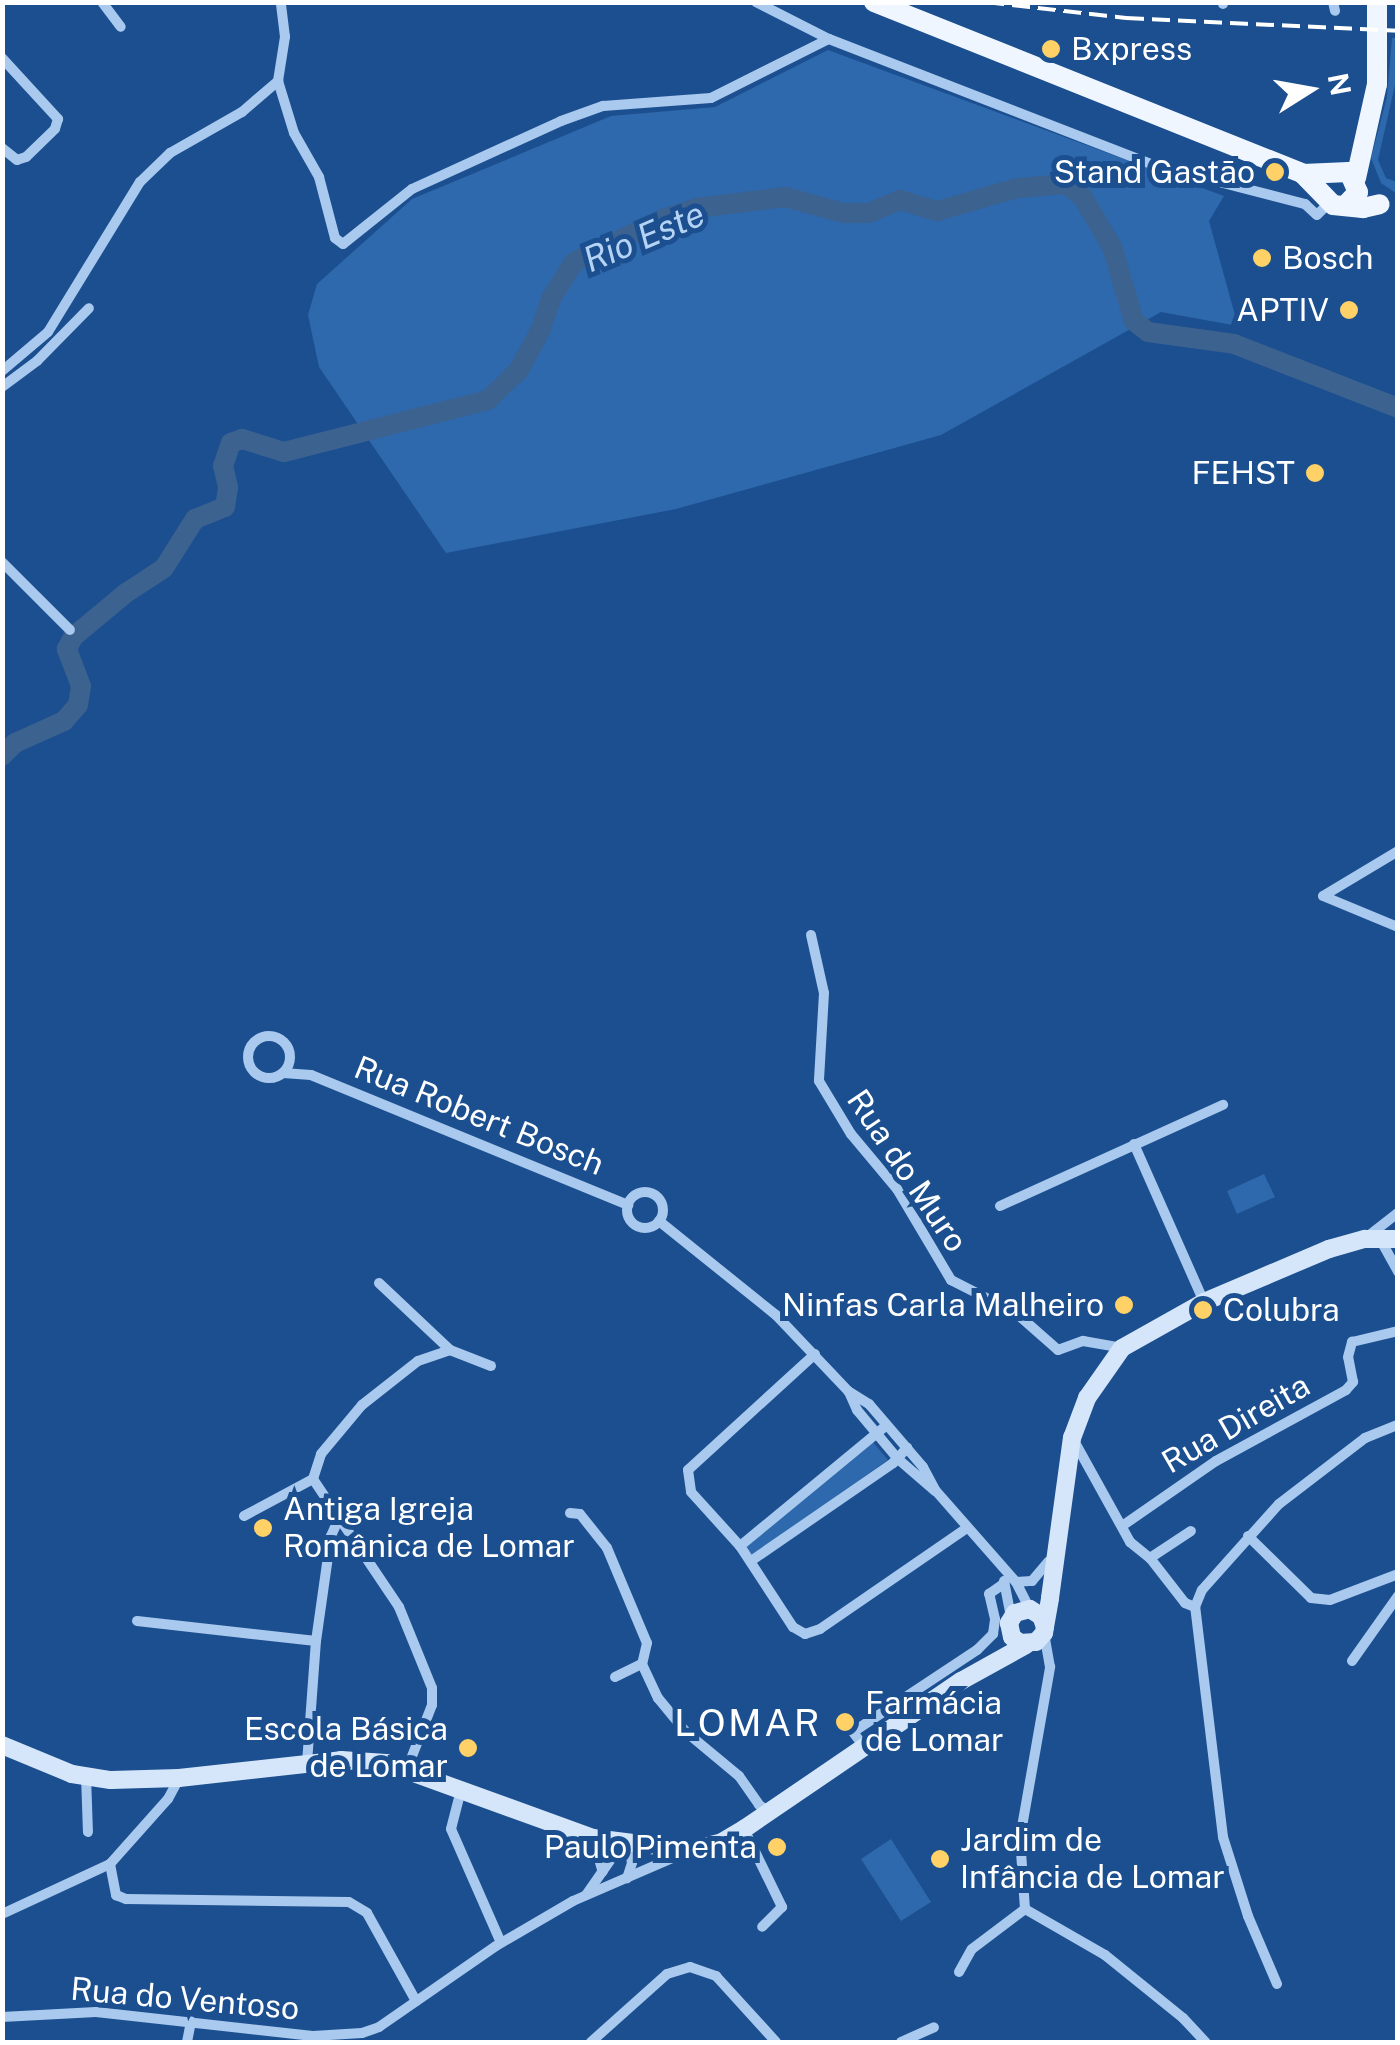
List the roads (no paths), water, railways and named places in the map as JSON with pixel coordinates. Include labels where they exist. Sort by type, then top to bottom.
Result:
[{"type":"main road","points":[[874,2],[1303,174],[1345,176],[1370,190],[1389,208]]},
{"type":"main road","points":[[1329,206],[1356,198],[1342,160],[1359,146],[1376,84],[1377,2]]},
{"type":"main road","points":[[1303,174],[1329,206],[1389,208]]},
{"type":"main road","points":[[1329,206],[1322,188],[1345,176]]},
{"type":"main road","points":[[1036,1638],[1072,1438],[1087,1398],[1122,1348],[1204,1302],[1330,1249],[1380,1236]]},
{"type":"main road","points":[[961,1681],[1010,1624],[1030,1609],[1058,1529]]},
{"type":"main road","points":[[2,1745],[86,1776],[111,1780],[179,1778],[342,1760],[407,1770],[593,1838],[691,1850],[722,1842],[744,1829],[961,1681],[1036,1638],[1042,1616],[1030,1609]]},
{"type":"main road","points":[[1010,1624],[1036,1638]]},
{"type":"street","points":[[102,2],[121,27]]},
{"type":"street","points":[[281,2],[286,36],[278,81],[294,133],[318,177],[335,238],[343,244],[412,189],[561,121],[604,106],[711,98],[828,39]]},
{"type":"street","points":[[756,2],[828,39],[1157,166],[1305,204],[1329,206]]},
{"type":"street","points":[[2,58],[58,119],[56,129],[26,157],[18,160],[2,148]]},
{"type":"street","points":[[2,371],[48,332],[140,182],[170,154],[242,112],[278,81]]},
{"type":"street","points":[[2,387],[37,361],[89,308]]},
{"type":"street","points":[[2,562],[70,630]]},
{"type":"street","points":[[1398,851],[1323,896],[1398,927]]},
{"type":"street","name":"Rua do Muro","points":[[811,935],[824,993],[819,1081],[851,1134],[898,1189],[956,1286],[1016,1313],[1058,1350],[1084,1340],[1122,1348]]},
{"type":"street","name":"Rua Robert Bosch","points":[[311,1075],[282,1040],[269,1035],[256,1040],[248,1051],[248,1064],[256,1074],[268,1078],[283,1073],[311,1075],[628,1205]]},
{"type":"street","points":[[283,1073],[290,1051]]},
{"type":"street","points":[[1000,1206],[1223,1104]]},
{"type":"street","points":[[1134,1144],[1204,1302]]},
{"type":"street","name":"Rua Robert Bosch","points":[[638,1194],[652,1194],[662,1205],[659,1221],[640,1227],[631,1221],[628,1205],[638,1194]]},
{"type":"street","points":[[1398,1213],[1380,1236],[1398,1272]]},
{"type":"street","points":[[659,1221],[776,1315],[848,1391],[874,1432],[898,1459],[936,1491]]},
{"type":"street","points":[[379,1283],[450,1350],[492,1366]]},
{"type":"street","name":"Rua Direita","points":[[1122,1526],[1216,1460],[1346,1390],[1353,1382],[1348,1357],[1352,1342],[1398,1331]]},
{"type":"street","points":[[244,1516],[313,1480],[321,1454],[376,1392],[418,1361],[450,1350]]},
{"type":"street","points":[[815,1354],[688,1470],[692,1492],[740,1546],[793,1627],[804,1634],[820,1629],[968,1528]]},
{"type":"street","points":[[848,1391],[869,1404],[888,1425],[1030,1609]]},
{"type":"street","points":[[740,1546],[874,1432],[888,1425]]},
{"type":"street","points":[[1277,1984],[1223,1837],[1194,1607],[1202,1590],[1248,1536],[1321,1470],[1365,1438],[1398,1425]]},
{"type":"street","points":[[1072,1438],[1130,1542],[1150,1558],[1185,1603],[1194,1607]]},
{"type":"street","points":[[750,1561],[898,1459],[907,1448]]},
{"type":"street","points":[[313,1480],[400,1607],[432,1688],[432,1706],[407,1770]]},
{"type":"street","points":[[570,1513],[580,1514],[607,1548],[647,1644],[642,1664],[658,1698],[677,1721],[739,1776],[759,1805],[770,1812]]},
{"type":"street","points":[[306,1764],[316,1641],[331,1536],[339,1518]]},
{"type":"street","points":[[1150,1558],[1190,1531]]},
{"type":"street","points":[[1248,1536],[1312,1598],[1330,1600],[1398,1574]]},
{"type":"street","points":[[866,1748],[853,1732],[978,1650],[993,1634],[995,1619],[988,1594],[1010,1583],[1032,1581],[1048,1562]]},
{"type":"street","points":[[1010,1583],[1010,1624]]},
{"type":"street","points":[[1352,1661],[1398,1596]]},
{"type":"street","points":[[137,1620],[316,1641]]},
{"type":"street","points":[[1025,1909],[1020,1838],[1045,1685],[1036,1638]]},
{"type":"street","points":[[616,1677],[642,1664]]},
{"type":"street","points":[[86,1776],[88,1832]]},
{"type":"street","points":[[2,1914],[110,1864],[168,1799],[179,1778]]},
{"type":"street","points":[[461,1790],[451,1829],[501,1943]]},
{"type":"street","points":[[744,1829],[782,1907],[762,1927]]},
{"type":"street","points":[[593,1838],[603,1872]]},
{"type":"street","points":[[585,1895],[616,1852],[628,1844],[632,1863],[627,1878]]},
{"type":"street","points":[[363,2038],[501,1943],[585,1895],[691,1850]]},
{"type":"street","points":[[110,1864],[116,1895],[126,1899],[349,1902],[367,1913],[416,2001]]},
{"type":"street","points":[[959,1972],[972,1949],[1025,1909]]},
{"type":"street","points":[[1025,1909],[1105,1955],[1183,2018],[1205,2042]]},
{"type":"street","points":[[591,2042],[666,1974],[690,1967],[716,1976],[776,2042]]},
{"type":"street","name":"Rua do Ventoso","points":[[2,2016],[96,2012],[363,2038]]},
{"type":"street","points":[[187,2042],[191,2021]]},
{"type":"street","points":[[901,2042],[934,2027]]},
{"type":"waterway","name":"Rio Este","points":[[2,756],[15,743],[64,721],[78,705],[81,686],[67,649],[73,637],[126,593],[164,568],[195,519],[225,507],[228,487],[223,466],[231,443],[242,439],[284,452],[488,400],[519,370],[540,331],[552,297],[574,262],[663,219],[697,208],[785,197],[843,213],[869,213],[900,200],[937,211],[1018,188],[1066,184],[1082,196],[1112,247],[1134,321],[1148,332],[1234,344],[1398,408]]},
{"type":"railway","points":[[986,2],[1126,18],[1398,31]]},
{"type":"place","name":"Bxpress","points":[[1051,49]]},
{"type":"place","name":"Stand Gastāo","points":[[1275,172]]},
{"type":"place","name":"Bosch","points":[[1262,258]]},
{"type":"place","name":"APTIV","points":[[1349,310]]},
{"type":"place","name":"FEHST","points":[[1315,473]]},
{"type":"place","name":"Ninfas Carla Malheiro","points":[[1124,1305]]},
{"type":"place","name":"Colubra","points":[[1203,1310]]},
{"type":"place","name":"Antiga Igreja Românica de Lomar","points":[[263,1528]]},
{"type":"place","name":"Farmácia de Lomar","points":[[845,1722]]},
{"type":"place","name":"Escola Básica de Lomar","points":[[468,1748]]},
{"type":"place","name":"Paulo Pimenta","points":[[777,1847]]},
{"type":"place","name":"Jardim de Infância de Lomar","points":[[940,1859]]},
{"type":"district","name":"LOMAR","points":[[748,1723]]}]
